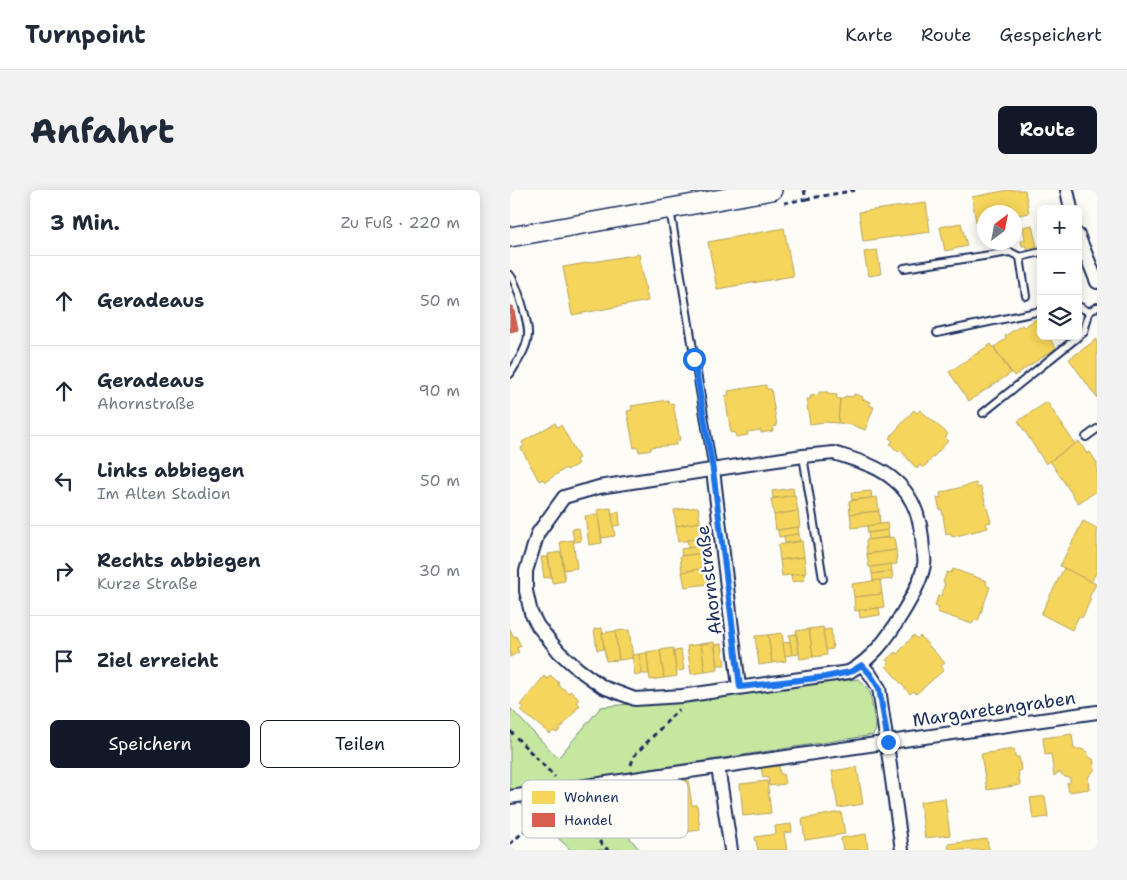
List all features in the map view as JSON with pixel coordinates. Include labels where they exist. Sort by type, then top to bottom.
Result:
[{"type":"main road","points":[[510,237],[772,190]]},
{"type":"street","points":[[1067,190],[1070,205]]},
{"type":"street","points":[[1082,248],[1097,282]]},
{"type":"street","points":[[834,453],[868,464],[894,480],[914,504],[923,532],[924,564],[913,597],[890,633],[873,655],[862,665],[850,672],[825,677],[682,696],[635,699],[603,687],[578,669],[559,652],[538,626],[531,613],[526,591],[526,571],[538,533],[564,497],[599,487],[713,470],[834,453]]},
{"type":"street","name":"Ahornstraße","points":[[713,470],[740,687]]},
{"type":"street","points":[[862,665],[879,688],[902,850]]},
{"type":"street","name":"Margaretengraben","points":[[634,780],[1097,712]]},
{"type":"street","points":[[718,768],[731,850]]},
{"type":"lane","points":[[670,208],[713,470]]},
{"type":"lane","points":[[904,268],[1010,252],[1020,256],[1037,253]]},
{"type":"lane","points":[[1020,256],[1026,296]]},
{"type":"lane","points":[[510,275],[518,290],[528,334],[523,352],[510,374]]},
{"type":"lane","points":[[983,413],[1084,332],[1089,312],[1097,307]]},
{"type":"lane","points":[[1082,308],[1089,312]]},
{"type":"lane","points":[[937,333],[1037,312]]},
{"type":"lane","points":[[1086,437],[1097,429]]},
{"type":"lane","points":[[803,456],[823,578]]},
{"type":"path","points":[[804,190],[806,199],[856,190]]},
{"type":"path","points":[[627,780],[634,756],[679,711],[682,696]]},
{"type":"path","points":[[510,731],[557,780]]},
{"type":"path","points":[[510,844],[522,833]]},
{"type":"path","points":[[596,838],[608,850]]},
{"type":"green space","points":[[859,679],[870,692],[876,730],[873,735],[580,780],[522,780],[522,805],[510,797],[510,708],[558,758],[601,707]]},
{"type":"green space","points":[[558,838],[630,838],[640,850],[571,850]]},
{"type":"building: Wohnen","points":[[1009,190],[1025,190],[1029,213],[1022,214],[1022,205],[977,205],[976,222],[972,197]]},
{"type":"building: Wohnen","points":[[926,203],[930,232],[863,241],[859,212]]},
{"type":"building: Wohnen","points":[[961,223],[967,246],[945,251],[940,227]]},
{"type":"building: Wohnen","points":[[1032,225],[1037,247],[1027,249],[1026,246],[1022,246],[1022,241],[1025,240],[1023,227]]},
{"type":"building: Wohnen","points":[[784,228],[793,276],[717,289],[708,242]]},
{"type":"building: Wohnen","points":[[877,250],[881,274],[868,276],[864,252]]},
{"type":"building: Wohnen","points":[[639,254],[648,301],[572,315],[563,267]]},
{"type":"building: Wohnen","points":[[1036,319],[1037,340],[1051,340],[1056,348],[1014,376],[994,347],[1006,339],[1005,336],[1022,325],[1024,327]]},
{"type":"building: Wohnen","points":[[1097,339],[1097,398],[1069,359]]},
{"type":"building: Wohnen","points":[[991,344],[1011,373],[969,401],[949,372]]},
{"type":"building: Wohnen","points":[[766,385],[766,389],[771,389],[777,426],[772,427],[773,431],[761,433],[761,430],[747,432],[748,435],[736,437],[735,432],[731,433],[725,396],[729,395],[728,391]]},
{"type":"building: Wohnen","points":[[819,392],[837,395],[836,398],[840,399],[838,423],[810,424],[806,399],[811,399],[810,396],[819,395]]},
{"type":"building: Wohnen","points":[[854,394],[871,402],[869,405],[874,407],[865,430],[852,425],[838,423],[840,399],[844,399],[845,396],[853,397]]},
{"type":"building: Wohnen","points":[[668,400],[669,404],[673,403],[680,440],[676,441],[676,445],[651,447],[651,450],[639,452],[638,447],[634,448],[627,411],[632,410],[631,406]]},
{"type":"building: Wohnen","points":[[1047,402],[1075,444],[1046,464],[1018,421]]},
{"type":"building: Wohnen","points":[[914,410],[917,413],[920,410],[948,434],[945,438],[948,441],[923,468],[920,465],[917,469],[900,450],[898,452],[890,444],[893,441],[889,438]]},
{"type":"building: Wohnen","points":[[555,423],[557,427],[561,425],[579,458],[576,460],[578,464],[567,470],[566,468],[545,482],[543,479],[539,481],[521,448],[524,446],[522,442]]},
{"type":"building: Wohnen","points":[[1079,441],[1087,454],[1090,452],[1097,463],[1097,491],[1078,503],[1050,461]]},
{"type":"building: Wohnen","points":[[976,483],[977,488],[981,487],[991,522],[986,523],[988,528],[952,537],[951,533],[946,534],[942,509],[940,510],[937,498],[941,497],[940,493]]},
{"type":"building: Wohnen","points":[[793,488],[794,496],[773,498],[772,491]]},
{"type":"building: Wohnen","points":[[871,491],[872,498],[852,500],[851,493]]},
{"type":"building: Wohnen","points":[[795,495],[798,511],[774,515],[771,499]]},
{"type":"building: Wohnen","points":[[877,497],[879,511],[850,514],[849,501]]},
{"type":"building: Wohnen","points":[[698,507],[700,522],[676,526],[674,510]]},
{"type":"building: Wohnen","points":[[611,508],[615,536],[601,538],[597,510]]},
{"type":"building: Wohnen","points":[[798,511],[800,527],[776,530],[774,515]]},
{"type":"building: Wohnen","points":[[879,511],[880,524],[852,528],[850,514]]},
{"type":"building: Wohnen","points":[[619,512],[620,525],[613,526],[612,513]]},
{"type":"building: Wohnen","points":[[598,515],[602,543],[589,545],[585,516]]},
{"type":"building: Wohnen","points":[[1083,521],[1097,528],[1097,571],[1091,582],[1060,566]]},
{"type":"building: Wohnen","points":[[700,522],[702,538],[678,542],[676,526]]},
{"type":"building: Wohnen","points":[[887,523],[888,530],[868,533],[867,526]]},
{"type":"building: Wohnen","points":[[798,527],[799,534],[779,537],[778,530]]},
{"type":"building: Wohnen","points":[[579,528],[581,541],[574,542],[572,529]]},
{"type":"building: Wohnen","points":[[888,530],[889,537],[869,540],[868,533]]},
{"type":"building: Wohnen","points":[[799,534],[800,541],[785,543],[784,536]]},
{"type":"building: Wohnen","points":[[894,537],[896,550],[867,554],[866,540]]},
{"type":"building: Wohnen","points":[[700,539],[701,546],[688,548],[687,540]]},
{"type":"building: Wohnen","points":[[573,540],[577,568],[564,570],[560,542]]},
{"type":"building: Wohnen","points":[[802,541],[804,557],[780,560],[778,545]]},
{"type":"building: Wohnen","points":[[701,546],[702,553],[682,556],[681,549]]},
{"type":"building: Wohnen","points":[[896,550],[897,564],[869,567],[867,554]]},
{"type":"building: Wohnen","points":[[561,552],[565,581],[552,583],[548,554]]},
{"type":"building: Wohnen","points":[[704,553],[706,568],[682,572],[680,556]]},
{"type":"building: Wohnen","points":[[541,557],[548,557],[551,577],[544,578]]},
{"type":"building: Wohnen","points":[[804,557],[806,573],[782,576],[780,560]]},
{"type":"building: Wohnen","points":[[891,564],[892,571],[872,574],[871,567]]},
{"type":"building: Wohnen","points":[[706,568],[709,584],[685,587],[682,572]]},
{"type":"building: Wohnen","points":[[1064,568],[1096,584],[1089,597],[1091,599],[1082,618],[1079,616],[1072,630],[1041,614]]},
{"type":"building: Wohnen","points":[[953,569],[987,581],[986,585],[990,587],[978,621],[974,620],[972,624],[937,612],[939,608],[935,606],[938,596],[941,596],[945,583],[943,582],[947,572],[951,573]]},
{"type":"building: Wohnen","points":[[892,571],[893,579],[873,581],[872,574]]},
{"type":"building: Wohnen","points":[[804,573],[805,580],[792,582],[791,575]]},
{"type":"building: Wohnen","points":[[880,580],[882,594],[854,597],[852,584]]},
{"type":"building: Wohnen","points":[[882,594],[884,607],[855,611],[854,597]]},
{"type":"building: Wohnen","points":[[879,608],[880,615],[860,618],[859,610]]},
{"type":"building: Wohnen","points":[[823,627],[827,655],[813,657],[809,629]]},
{"type":"building: Wohnen","points":[[602,628],[604,649],[597,650],[594,629]]},
{"type":"building: Wohnen","points":[[510,629],[521,646],[517,648],[519,652],[510,657]]},
{"type":"building: Wohnen","points":[[809,629],[813,657],[800,659],[796,631]]},
{"type":"building: Wohnen","points":[[831,629],[833,649],[826,650],[823,630]]},
{"type":"building: Wohnen","points":[[629,630],[633,658],[619,660],[615,631]]},
{"type":"building: Wohnen","points":[[615,631],[619,660],[606,661],[602,633]]},
{"type":"building: Wohnen","points":[[782,633],[786,661],[772,663],[768,635]]},
{"type":"building: Wohnen","points":[[796,634],[799,654],[792,655],[789,635]]},
{"type":"building: Wohnen","points":[[768,635],[772,663],[759,665],[755,636]]},
{"type":"building: Wohnen","points":[[914,635],[917,639],[920,636],[945,663],[941,666],[944,670],[916,694],[914,691],[910,694],[886,666],[889,663],[886,660],[895,652],[897,654]]},
{"type":"building: Wohnen","points":[[714,642],[718,670],[705,672],[701,644]]},
{"type":"building: Wohnen","points":[[790,642],[792,655],[785,656],[783,643]]},
{"type":"building: Wohnen","points":[[701,644],[705,672],[691,674],[687,646]]},
{"type":"building: Wohnen","points":[[722,644],[725,665],[718,665],[715,645]]},
{"type":"building: Wohnen","points":[[673,648],[677,676],[664,678],[660,650]]},
{"type":"building: Wohnen","points":[[660,650],[664,678],[650,680],[646,652]]},
{"type":"building: Wohnen","points":[[681,650],[684,670],[676,671],[674,651]]},
{"type":"building: Wohnen","points":[[647,653],[649,674],[642,674],[639,654]]},
{"type":"building: Wohnen","points":[[639,654],[642,674],[635,676],[632,655]]},
{"type":"building: Wohnen","points":[[550,675],[559,683],[558,685],[569,693],[570,691],[579,699],[576,702],[580,705],[557,733],[553,731],[550,734],[521,711],[524,707],[521,705],[544,676],[547,679]]},
{"type":"building: Wohnen","points":[[1072,734],[1074,749],[1081,749],[1087,752],[1089,757],[1093,759],[1095,769],[1088,778],[1089,789],[1069,792],[1067,783],[1070,783],[1070,778],[1065,777],[1059,772],[1054,776],[1051,754],[1045,755],[1043,738]]},
{"type":"building: Wohnen","points":[[1014,749],[1015,757],[1019,757],[1021,770],[1018,771],[1020,785],[987,790],[981,754]]},
{"type":"building: Wohnen","points":[[779,765],[780,774],[783,774],[785,784],[769,786],[768,777],[763,778],[761,767]]},
{"type":"building: Wohnen","points":[[857,767],[863,804],[838,808],[832,771]]},
{"type":"building: Wohnen","points":[[688,780],[692,805],[697,805],[700,830],[688,832]]},
{"type":"building: Wohnen","points":[[767,781],[771,813],[743,816],[740,784]]},
{"type":"building: Wohnen","points":[[1045,796],[1048,817],[1033,819],[1030,798]]},
{"type":"building: Wohnen","points":[[945,798],[950,835],[925,838],[920,802]]},
{"type":"building: Wohnen","points":[[841,812],[845,834],[805,840],[802,819]]},
{"type":"building: Wohnen","points":[[791,824],[792,832],[784,833],[787,850],[758,850],[755,837],[776,834],[775,826]]},
{"type":"building: Wohnen","points":[[866,834],[868,850],[843,850],[841,838]]},
{"type":"building: Wohnen","points":[[987,839],[989,850],[949,850],[948,844]]},
{"type":"building: Handel","points":[[510,306],[513,306],[518,330],[510,332]]},
{"type":"route","points":[[694,359],[713,470],[740,687],[825,677],[850,672],[862,665],[879,688],[888,742]]}]
